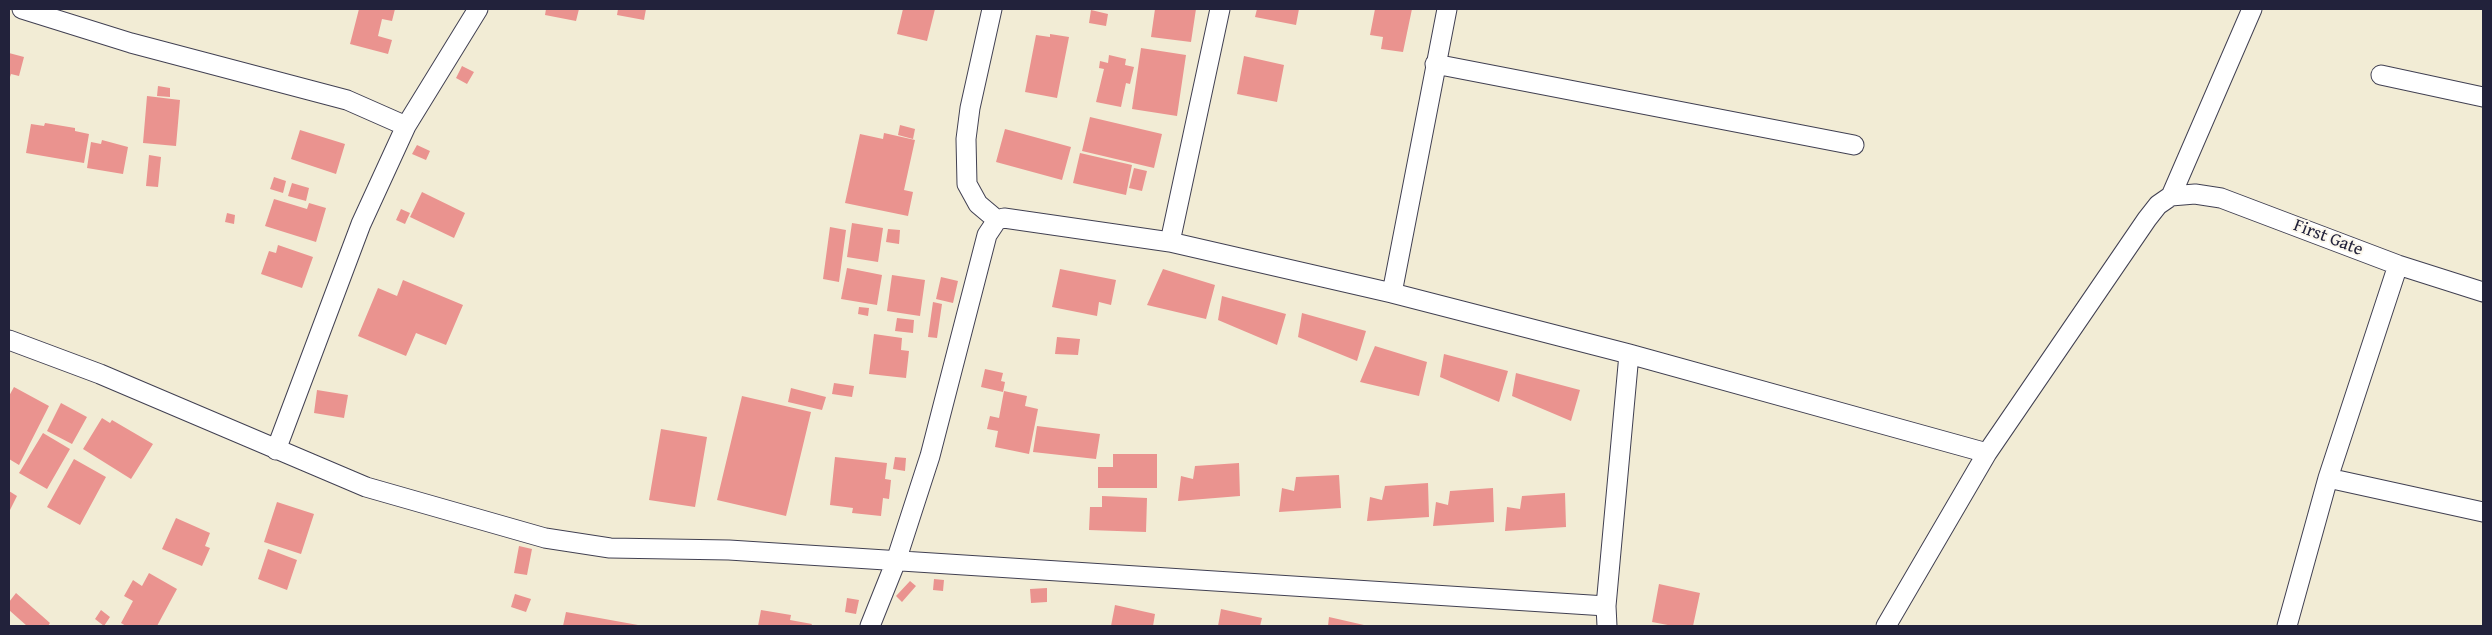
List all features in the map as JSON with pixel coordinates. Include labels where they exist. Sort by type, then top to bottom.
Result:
[{"type":"street","points":[[22,9],[131,43],[346,100],[406,126]]},
{"type":"street","points":[[276,450],[361,224],[406,126],[478,9]]},
{"type":"street","points":[[992,9],[970,108],[966,139],[967,184],[978,204],[997,220],[1013,218],[1170,242],[1392,292],[1629,354],[1986,453]]},
{"type":"street","points":[[1170,242],[1220,9]]},
{"type":"street","points":[[1392,292],[1447,9]]},
{"type":"street","points":[[1886,626],[1986,453],[2147,219],[2158,205],[2171,196],[2252,9]]},
{"type":"street","points":[[1435,64],[1854,145]]},
{"type":"street","points":[[2381,75],[2483,97]]},
{"type":"street","name":"First Gate","points":[[2171,196],[2194,194],[2220,198],[2398,265],[2483,292]]},
{"type":"street","points":[[870,626],[896,561],[930,456],[987,235],[997,220]]},
{"type":"street","points":[[2288,626],[2328,478],[2398,265]]},
{"type":"street","points":[[9,340],[100,374],[366,487],[545,538],[610,548],[729,550],[1606,606]]},
{"type":"street","points":[[1608,626],[1606,606],[1629,354]]},
{"type":"street","points":[[2328,478],[2483,512]]},
{"type":"building","points":[[359,9],[395,9],[392,21],[382,19],[378,36],[392,40],[388,54],[350,44]]},
{"type":"building","points":[[546,9],[579,9],[576,21],[545,15]]},
{"type":"building","points":[[618,9],[646,9],[644,20],[617,15]]},
{"type":"building","points":[[903,9],[935,9],[927,41],[897,34]]},
{"type":"building","points":[[1155,9],[1196,9],[1191,42],[1151,37]]},
{"type":"building","points":[[1257,9],[1299,9],[1296,25],[1255,17]]},
{"type":"building","points":[[1375,9],[1412,9],[1403,52],[1381,49],[1383,37],[1370,35]]},
{"type":"building","points":[[1091,10],[1108,14],[1106,26],[1089,23]]},
{"type":"building","points":[[1050,34],[1069,37],[1057,98],[1025,92],[1036,35],[1050,37]]},
{"type":"building","points":[[1141,48],[1186,55],[1177,116],[1132,109]]},
{"type":"building","points":[[9,53],[24,57],[19,76],[11,74],[9,80]]},
{"type":"building","points":[[1109,55],[1126,59],[1125,65],[1134,67],[1130,84],[1126,83],[1121,107],[1096,102],[1104,69],[1099,68],[1100,61],[1108,63]]},
{"type":"building","points":[[1244,56],[1284,65],[1277,102],[1237,94]]},
{"type":"building","points":[[462,66],[474,72],[467,84],[456,78]]},
{"type":"building","points":[[158,86],[170,88],[170,97],[157,96]]},
{"type":"building","points":[[147,96],[180,100],[176,146],[143,143]]},
{"type":"building","points":[[1090,117],[1162,134],[1154,168],[1082,151]]},
{"type":"building","points":[[45,123],[75,128],[75,131],[89,134],[84,163],[26,153],[31,124],[44,126]]},
{"type":"building","points":[[900,125],[915,129],[913,139],[898,135]]},
{"type":"building","points":[[1005,129],[1071,147],[1062,180],[996,162]]},
{"type":"building","points":[[300,130],[345,144],[336,174],[291,159]]},
{"type":"building","points":[[884,133],[915,140],[904,190],[913,192],[908,216],[845,203],[860,134],[883,139]]},
{"type":"building","points":[[102,140],[128,147],[123,174],[87,168],[91,142],[101,144]]},
{"type":"building","points":[[417,145],[430,151],[426,160],[412,154]]},
{"type":"building","points":[[1080,153],[1132,165],[1126,195],[1073,183]]},
{"type":"building","points":[[149,155],[161,157],[158,187],[146,186]]},
{"type":"building","points":[[1134,168],[1147,171],[1142,191],[1129,188]]},
{"type":"building","points":[[274,177],[286,181],[283,193],[270,189]]},
{"type":"building","points":[[292,183],[309,188],[306,201],[288,196]]},
{"type":"building","points":[[422,192],[465,213],[454,238],[410,217]]},
{"type":"building","points":[[274,199],[307,209],[309,203],[326,208],[316,242],[265,226]]},
{"type":"building","points":[[401,209],[410,213],[405,224],[396,220]]},
{"type":"building","points":[[227,213],[235,215],[234,224],[225,222]]},
{"type":"building","points":[[852,223],[883,228],[878,262],[847,257]]},
{"type":"building","points":[[830,227],[846,230],[839,282],[823,279]]},
{"type":"building","points":[[888,229],[900,230],[899,244],[886,242]]},
{"type":"building","points":[[278,245],[313,257],[302,288],[261,274],[269,251],[276,253]]},
{"type":"building","points":[[847,268],[882,275],[877,305],[841,299]]},
{"type":"building","points":[[1060,269],[1116,280],[1111,305],[1099,302],[1097,316],[1052,307]]},
{"type":"building","points":[[1163,269],[1215,285],[1206,319],[1147,305]]},
{"type":"building","points":[[892,275],[925,280],[920,316],[887,311]]},
{"type":"building","points":[[941,277],[958,281],[953,303],[936,299]]},
{"type":"building","points":[[403,280],[463,305],[446,345],[416,333],[406,356],[358,336],[378,288],[397,296]]},
{"type":"building","points":[[1222,296],[1286,314],[1277,345],[1218,320]]},
{"type":"building","points":[[933,302],[942,304],[937,338],[928,337]]},
{"type":"building","points":[[859,307],[869,308],[868,316],[858,314]]},
{"type":"building","points":[[1302,313],[1366,331],[1357,361],[1298,337]]},
{"type":"building","points":[[897,318],[914,320],[913,333],[895,331]]},
{"type":"building","points":[[874,334],[902,338],[901,350],[909,351],[906,378],[869,374]]},
{"type":"building","points":[[1057,337],[1080,339],[1078,355],[1055,354]]},
{"type":"building","points":[[1375,346],[1427,362],[1419,396],[1360,382]]},
{"type":"building","points":[[1444,354],[1508,371],[1499,402],[1440,377]]},
{"type":"building","points":[[985,369],[1003,373],[1001,381],[1005,382],[1003,392],[981,387]]},
{"type":"building","points":[[1516,373],[1580,390],[1571,421],[1512,396]]},
{"type":"building","points":[[834,383],[854,386],[852,397],[832,394]]},
{"type":"building","points":[[14,387],[49,406],[19,465],[9,459],[9,396]]},
{"type":"building","points":[[791,388],[826,397],[822,410],[788,402]]},
{"type":"building","points":[[317,390],[348,395],[344,418],[314,413]]},
{"type":"building","points":[[1004,391],[1027,396],[1025,406],[1038,409],[1029,454],[995,447],[998,431],[987,429],[990,416],[999,418]]},
{"type":"building","points":[[742,396],[811,412],[786,516],[717,500]]},
{"type":"building","points":[[61,403],[87,417],[72,444],[47,431]]},
{"type":"building","points":[[102,418],[110,423],[112,420],[153,444],[131,479],[83,449]]},
{"type":"building","points":[[1037,426],[1100,434],[1096,459],[1033,452]]},
{"type":"building","points":[[661,429],[707,437],[695,507],[649,500]]},
{"type":"building","points":[[43,433],[70,449],[47,489],[19,473]]},
{"type":"building","points":[[1113,454],[1157,454],[1157,488],[1098,488],[1098,467],[1113,467]]},
{"type":"building","points":[[835,457],[887,463],[885,479],[891,480],[889,499],[883,498],[881,516],[852,513],[853,508],[830,505]]},
{"type":"building","points":[[895,457],[906,458],[905,471],[893,469]]},
{"type":"building","points":[[74,459],[106,477],[80,525],[47,507]]},
{"type":"building","points":[[1239,463],[1240,496],[1178,501],[1181,476],[1193,479],[1195,466]]},
{"type":"building","points":[[1339,475],[1341,508],[1279,512],[1282,488],[1294,491],[1296,477]]},
{"type":"building","points":[[1428,483],[1429,517],[1367,521],[1370,497],[1382,500],[1385,486]]},
{"type":"building","points":[[1493,488],[1494,522],[1433,526],[1436,502],[1448,505],[1450,491]]},
{"type":"building","points":[[9,491],[17,496],[9,512]]},
{"type":"building","points":[[1565,493],[1566,527],[1505,531],[1507,507],[1520,509],[1522,496]]},
{"type":"building","points":[[1102,496],[1147,498],[1146,532],[1089,530],[1090,507],[1102,507]]},
{"type":"building","points":[[277,502],[314,514],[301,554],[264,542]]},
{"type":"building","points":[[176,518],[210,533],[205,546],[210,548],[202,566],[162,549]]},
{"type":"building","points":[[519,546],[532,549],[527,575],[514,573]]},
{"type":"building","points":[[268,549],[297,560],[287,590],[258,579]]},
{"type":"building","points":[[149,573],[177,589],[157,626],[126,626],[121,623],[133,601],[124,596],[133,580],[142,586]]},
{"type":"building","points":[[934,579],[944,580],[943,591],[933,590]]},
{"type":"building","points":[[910,581],[916,586],[902,602],[896,596]]},
{"type":"building","points":[[1659,584],[1700,593],[1693,626],[1673,626],[1652,622]]},
{"type":"building","points":[[1047,588],[1047,602],[1031,603],[1030,589]]},
{"type":"building","points":[[16,593],[50,623],[48,626],[27,626],[9,610],[9,602]]},
{"type":"building","points":[[515,594],[531,599],[526,612],[511,607]]},
{"type":"building","points":[[847,598],[859,600],[856,614],[845,612]]},
{"type":"building","points":[[1115,605],[1155,614],[1153,626],[1111,626]]},
{"type":"building","points":[[1221,609],[1262,618],[1260,626],[1218,626]]},
{"type":"building","points":[[101,610],[110,617],[104,626],[95,619]]},
{"type":"building","points":[[761,610],[791,615],[790,620],[812,624],[811,626],[758,626]]},
{"type":"building","points":[[566,612],[638,625],[638,626],[563,626]]},
{"type":"building","points":[[1329,617],[1364,625],[1364,626],[1328,626]]}]
